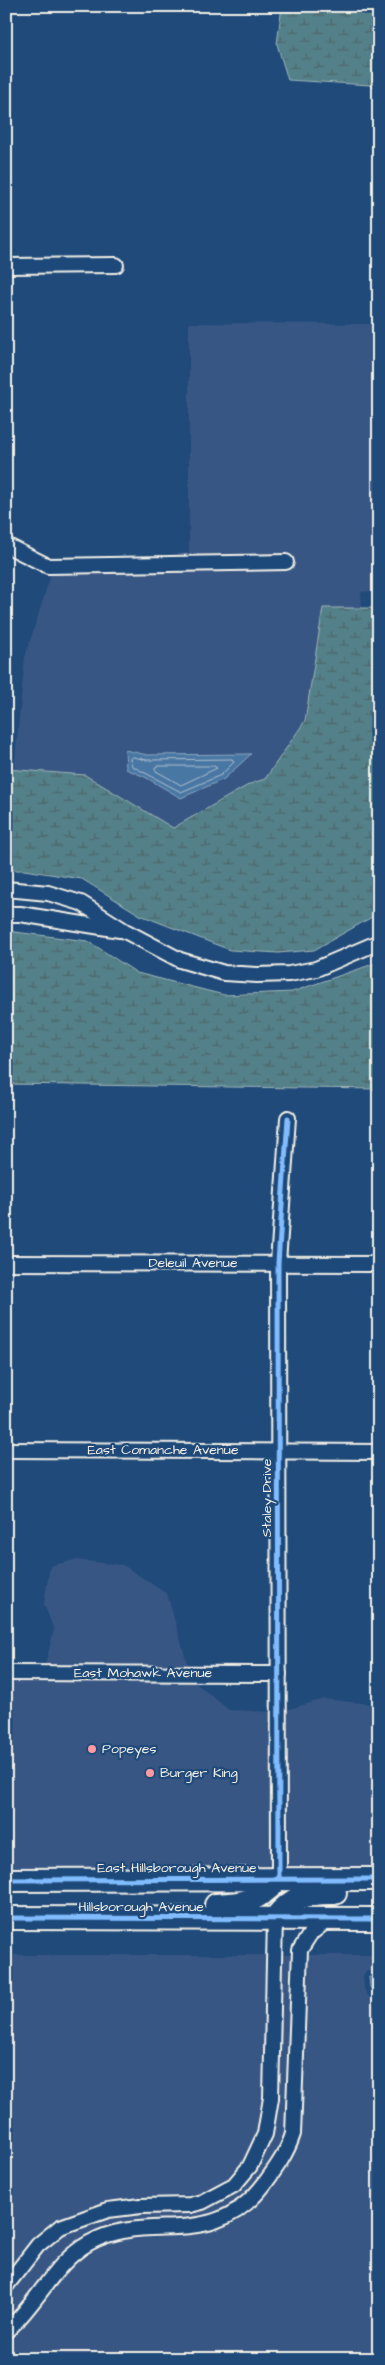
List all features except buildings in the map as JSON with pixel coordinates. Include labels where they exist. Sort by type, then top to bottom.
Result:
[{"type":"main road","points":[[101,1918],[124,1910],[149,1906],[248,1902],[264,1894],[279,1879]]},
{"type":"main road","name":"East Hillsborough Avenue","points":[[6,1880],[379,1879]]},
{"type":"main road","points":[[275,1918],[290,1902],[307,1894],[379,1892]]},
{"type":"main road","name":"Hillsborough Avenue","points":[[6,1918],[379,1919]]},
{"type":"street","points":[[6,266],[116,265]]},
{"type":"street","points":[[6,545],[48,566],[286,562]]},
{"type":"street","points":[[6,889],[48,893],[81,903],[125,931],[180,960],[224,973],[289,974],[316,969],[379,942]]},
{"type":"street","points":[[6,914],[20,914],[125,931]]},
{"type":"street","name":"Staley Drive","points":[[279,1879],[278,1262],[288,1118]]},
{"type":"street","name":"Deleuil Avenue","points":[[6,1263],[278,1262],[379,1264]]},
{"type":"street","name":"East Comanche Avenue","points":[[6,1450],[379,1452]]},
{"type":"street","name":"East Mohawk Avenue","points":[[6,1673],[279,1674]]},
{"type":"street","points":[[6,2286],[38,2245],[60,2227],[108,2210],[202,2202],[234,2185],[250,2166],[265,2134],[270,2098],[275,1918]]},
{"type":"street","points":[[6,2331],[29,2308],[58,2268],[87,2244],[117,2232],[192,2227],[219,2220],[246,2206],[263,2185],[288,2149],[293,2134],[300,1950],[310,1934],[330,1919]]},
{"type":"shaded area","points":[[189,323],[379,324],[379,591],[361,592],[362,608],[323,609],[305,721],[265,779],[250,784],[173,829],[85,775],[14,770],[25,657],[51,574],[293,569],[292,554],[143,557],[189,553]],"holes":[[[126,750],[147,755],[250,754],[145,777],[126,769]]]},
{"type":"shaded area","points":[[75,1560],[123,1565],[167,1594],[188,1666],[45,1665],[54,1630],[44,1604],[50,1566]]},
{"type":"shaded area","points":[[6,1681],[193,1681],[229,1710],[272,1712],[272,1872],[6,1867]]},
{"type":"shaded area","points":[[324,1699],[379,1705],[379,1871],[286,1872],[286,1710]]},
{"type":"shaded area","points":[[6,1955],[267,1955],[262,2109],[255,2142],[237,2170],[220,2185],[200,2194],[140,2198],[107,2203],[69,2214],[57,2220],[33,2239],[6,2274]]},
{"type":"shaded area","points":[[281,1955],[292,1955],[287,2120],[282,2145],[258,2180],[241,2199],[217,2212],[199,2218],[116,2224],[84,2237],[54,2262],[24,2302],[6,2321],[6,2297],[42,2251],[63,2234],[98,2221],[120,2216],[203,2210],[227,2199],[247,2181],[268,2148],[276,2111]]},
{"type":"shaded area","points":[[306,1955],[379,1955],[379,1971],[367,1971],[363,1975],[364,1989],[379,2012],[379,2359],[6,2359],[6,2341],[35,2313],[63,2273],[83,2256],[118,2240],[181,2236],[202,2233],[221,2227],[250,2212],[269,2190],[294,2154],[299,2137]]},
{"type":"green space","points":[[282,6],[379,6],[379,89],[370,85],[288,80],[277,44]]},
{"type":"green space","points":[[323,608],[379,608],[379,913],[314,950],[278,953],[230,950],[140,915],[82,879],[24,870],[6,870],[6,769],[85,775],[173,828],[250,784],[265,779],[305,721]]},
{"type":"green space","points":[[6,931],[88,941],[137,973],[224,995],[292,992],[379,962],[379,1089],[6,1084]]},
{"type":"water","points":[[125,750],[147,755],[251,754],[224,779],[181,798],[145,777],[126,769]]},
{"type":"water","points":[[369,1977],[379,1977],[379,2003],[370,1987]]},
{"type":"cycle path","points":[[279,1879],[278,1263],[288,1118]]},
{"type":"cycle path","points":[[6,1880],[379,1879]]},
{"type":"cycle path","points":[[6,1918],[379,1919]]},
{"type":"place","name":"Popeyes","points":[[92,1749]]},
{"type":"place","name":"Burger King","points":[[150,1773]]}]
